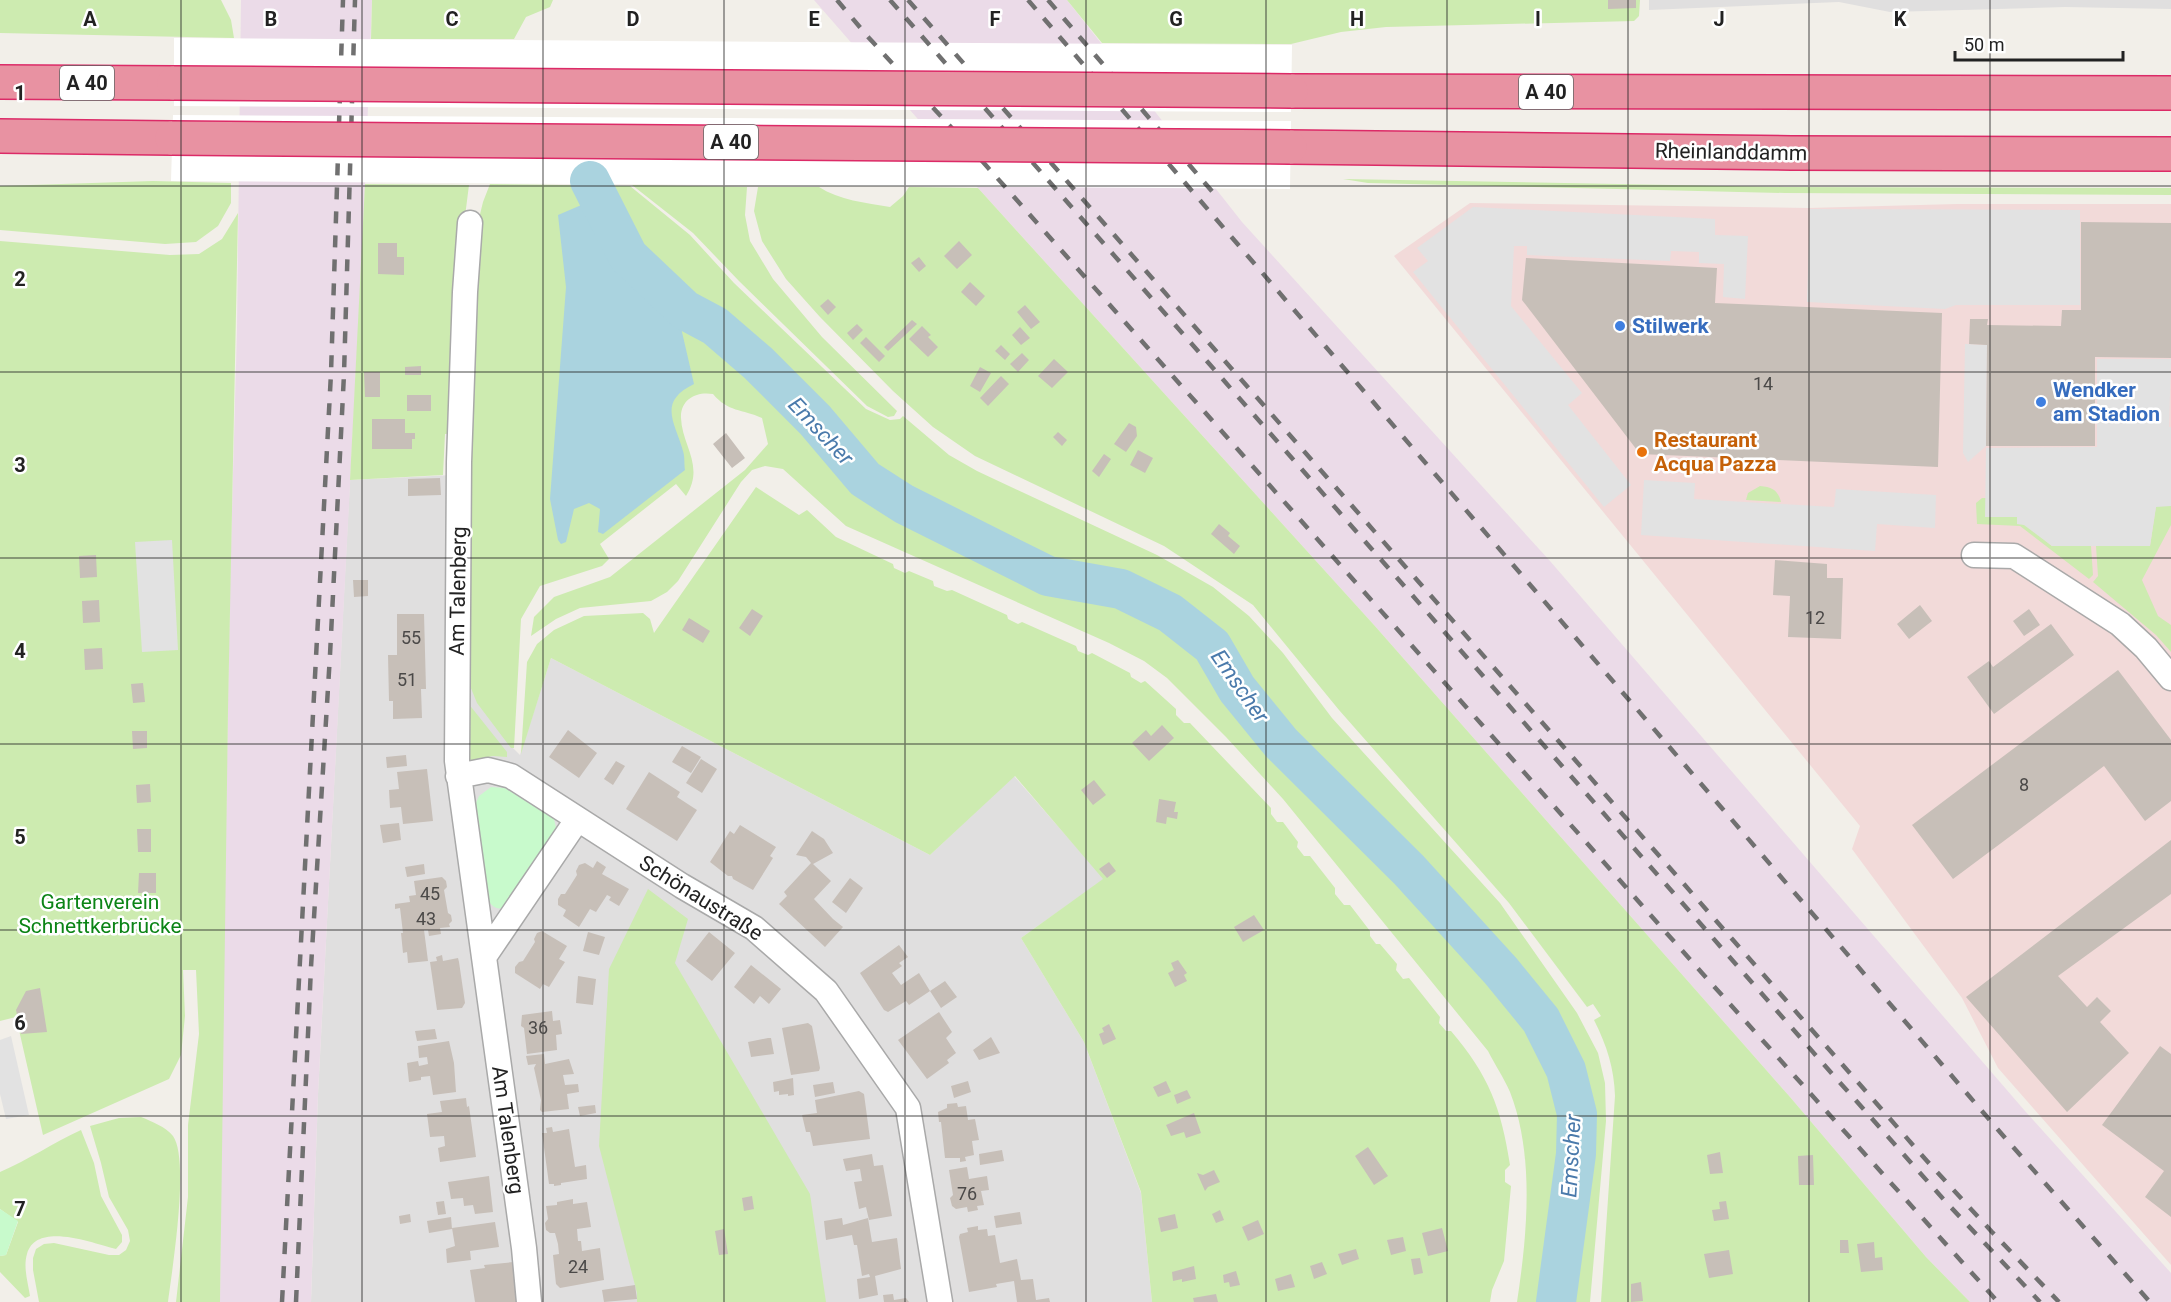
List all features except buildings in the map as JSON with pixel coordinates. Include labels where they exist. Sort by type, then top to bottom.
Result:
[{"type":"highway","name":"A 40","points":[[0,82],[1291,91],[2171,93]]},
{"type":"highway","name":"Rheinlanddamm","points":[[0,136],[1791,153],[2171,154]]},
{"type":"street","name":"Am Talenberg","points":[[470,223],[465,292],[459,462],[458,776],[529,1302]]},
{"type":"street","points":[[1974,555],[2014,556],[2120,624],[2146,648],[2171,678]]},
{"type":"street","name":"Schönaustraße","points":[[458,776],[488,770],[511,776],[682,886],[754,928],[826,991],[908,1108],[940,1302]]},
{"type":"street","points":[[484,957],[577,820]]},
{"type":"shaded area","points":[[241,0],[372,0],[363,238],[318,1094],[311,1302],[220,1302],[222,1050],[237,329]]},
{"type":"shaded area","points":[[814,0],[1067,0],[1242,222],[1550,561],[2025,1111],[2171,1273],[2171,1302],[1970,1302],[1926,1257],[1790,1097],[1374,625],[978,188]]},
{"type":"shaded area","points":[[1649,0],[2171,0],[2171,9],[2065,7],[1890,12],[1839,2],[1649,10]]},
{"type":"shaded area","points":[[1470,203],[1808,208],[1957,204],[2171,204],[2171,1265],[1998,1068],[1962,998],[1852,849],[1860,826],[1394,256]]},
{"type":"shaded area","points":[[1473,207],[1715,219],[1715,235],[1748,236],[1745,299],[1723,297],[1724,264],[1699,263],[1699,252],[1671,251],[1670,261],[1527,255],[1527,246],[1514,246],[1511,306],[1582,393],[1568,405],[1631,485],[1604,507],[1413,272],[1428,261],[1417,248]]},
{"type":"shaded area","points":[[1810,209],[2080,210],[2080,305],[1956,305],[1945,309],[1807,302]]},
{"type":"shaded area","points":[[1965,344],[1987,345],[1986,446],[1968,462],[1963,453]]},
{"type":"shaded area","points":[[2097,359],[2171,359],[2169,427],[2171,427],[2171,506],[2156,507],[2150,546],[2052,546],[2024,525],[2017,524],[2017,517],[1985,517],[1986,448],[2097,447]]},
{"type":"shaded area","points":[[474,474],[512,747],[520,755],[551,658],[930,855],[1014,776],[1104,879],[1021,938],[1084,1042],[1141,1193],[1152,1302],[311,1302],[318,1094],[350,480]]},
{"type":"shaded area","points":[[1644,480],[1695,483],[1694,499],[1834,507],[1836,489],[1936,495],[1935,528],[1877,524],[1875,551],[1641,535]]},
{"type":"shaded area","points":[[172,540],[178,650],[142,652],[135,542]]},
{"type":"shaded area","points":[[11,1036],[29,1115],[6,1119],[0,1094],[0,1040]]},
{"type":"green space","points":[[0,0],[221,0],[231,20],[234,38],[0,33]]},
{"type":"green space","points":[[372,0],[553,0],[550,7],[526,17],[514,39],[371,39]]},
{"type":"green space","points":[[1067,0],[1640,0],[1639,16],[1634,21],[1386,27],[1341,32],[1291,44],[1102,43]]},
{"type":"green space","points":[[1343,179],[1785,187],[2171,188],[2171,195],[1785,193],[1368,183]]},
{"type":"green space","points":[[153,181],[231,183],[231,203],[218,226],[196,242],[165,244],[0,230],[0,186]]},
{"type":"green space","points":[[365,184],[469,185],[462,240],[456,433],[445,434],[443,475],[350,480]]},
{"type":"green space","points":[[490,184],[630,186],[690,235],[734,283],[866,409],[890,420],[900,419],[903,416],[949,455],[977,471],[1157,555],[1213,587],[1249,616],[1283,653],[1332,718],[1500,903],[1577,1013],[1598,1053],[1605,1083],[1606,1121],[1590,1302],[1517,1302],[1526,1223],[1526,1169],[1523,1143],[1510,1092],[1488,1051],[1283,799],[1167,678],[1144,661],[1109,643],[846,526],[783,469],[765,466],[752,470],[741,482],[678,581],[667,592],[651,601],[580,608],[556,619],[531,636],[534,617],[554,597],[610,577],[745,470],[768,444],[762,418],[730,407],[713,394],[696,395],[686,401],[681,411],[681,418],[691,456],[693,475],[686,496],[676,484],[600,544],[609,559],[602,566],[540,586],[521,619],[514,748],[511,748],[477,703],[466,676],[474,239]]},
{"type":"green space","points":[[632,185],[747,187],[745,215],[750,241],[773,279],[822,337],[897,411],[894,416],[888,417],[867,406],[693,233]]},
{"type":"green space","points":[[758,187],[819,187],[844,198],[890,207],[903,196],[909,187],[978,188],[1374,625],[1790,1097],[1926,1257],[1970,1302],[1601,1302],[1615,1096],[1609,1057],[1594,1020],[1601,1016],[1593,1004],[1587,1007],[1509,903],[1339,710],[1253,605],[1164,546],[975,456],[933,427],[893,391],[786,279],[762,241],[754,211]]},
{"type":"green space","name":"Gartenverein Schnettkerbrücke","points":[[238,213],[220,1302],[176,1302],[188,1197],[188,1125],[199,1034],[196,970],[183,970],[185,1016],[181,1055],[169,1079],[43,1135],[16,1017],[0,1021],[0,241],[170,255],[199,254],[222,239]]},
{"type":"green space","points":[[1760,486],[1774,490],[1781,502],[1746,500],[1748,493]]},
{"type":"green space","points":[[756,487],[799,515],[807,510],[836,537],[893,564],[894,568],[905,573],[909,571],[933,581],[934,586],[947,591],[952,590],[1007,615],[1008,619],[1018,624],[1022,622],[1076,646],[1078,651],[1088,655],[1092,653],[1130,673],[1131,677],[1141,683],[1145,681],[1176,709],[1176,715],[1184,723],[1190,723],[1271,808],[1271,814],[1277,822],[1283,822],[1298,842],[1297,847],[1304,856],[1310,856],[1335,888],[1335,894],[1344,905],[1350,905],[1370,931],[1370,936],[1376,944],[1380,944],[1397,964],[1396,970],[1403,979],[1409,978],[1440,1017],[1439,1023],[1446,1031],[1451,1031],[1464,1047],[1491,1093],[1502,1126],[1510,1165],[1505,1170],[1505,1182],[1511,1186],[1504,1261],[1492,1290],[1490,1302],[1152,1302],[1141,1192],[1084,1042],[1021,938],[1103,879],[1015,776],[930,855],[551,658],[521,754],[527,662],[537,644],[554,630],[584,616],[643,613],[650,619],[654,633]]},
{"type":"green space","points":[[1986,498],[1986,517],[2017,517],[2052,546],[2091,546],[2093,575],[2089,579],[2020,526],[1977,524],[1976,503]]},
{"type":"green space","points":[[2156,506],[2171,506],[2171,525],[2142,580],[2158,616],[2171,625],[2171,652],[2156,635],[2093,582],[2098,576],[2096,546],[2150,546]]},
{"type":"green space","points":[[464,698],[507,752],[507,757],[493,756],[469,761],[464,759]]},
{"type":"green space","points":[[491,787],[505,788],[554,819],[556,828],[505,907],[500,908],[494,907],[489,902],[475,805],[479,796]]},
{"type":"green space","points":[[648,889],[688,919],[675,963],[810,1194],[826,1302],[637,1302],[637,1293],[599,1146],[609,969]]},
{"type":"green space","points":[[141,1117],[170,1133],[178,1149],[180,1191],[168,1302],[39,1302],[33,1258],[36,1249],[44,1244],[54,1243],[109,1255],[119,1255],[126,1250],[130,1241],[128,1230],[109,1197],[90,1126],[119,1118]]},
{"type":"green space","points":[[81,1130],[94,1163],[101,1196],[122,1235],[122,1242],[116,1249],[80,1239],[53,1236],[41,1238],[32,1244],[27,1254],[26,1270],[30,1296],[25,1298],[0,1272],[0,1256],[6,1255],[18,1222],[0,1209],[0,1172]]},
{"type":"green space","points":[[0,1209],[18,1221],[6,1255],[0,1256]]},
{"type":"water","points":[[586,203],[613,259],[663,310],[679,319],[694,384],[683,391],[672,405],[673,422],[684,453],[685,470],[603,534],[598,532],[600,509],[589,503],[574,509],[566,542],[561,544],[558,540],[550,499],[566,287],[558,215]]},
{"type":"pier","points":[[174,38],[1292,45],[1291,112],[174,106]]},
{"type":"pier","points":[[173,115],[1291,121],[1290,189],[171,181]]},
{"type":"waterway","name":"Emscher","points":[[590,181],[628,256],[685,310],[715,326],[758,363],[815,420],[865,479],[904,504],[1048,576],[1121,589],[1170,613],[1212,646],[1237,689],[1281,743],[1409,870],[1501,971],[1541,1020],[1566,1070],[1577,1114],[1576,1154],[1556,1302]]},
{"type":"railway","points":[[282,1302],[331,373],[343,0]]},
{"type":"railway","points":[[296,1302],[311,967],[344,374],[355,0]]},
{"type":"railway","points":[[837,0],[1702,973],[1998,1302]]},
{"type":"railway","points":[[890,0],[1827,1068],[1945,1201],[2040,1302]]},
{"type":"railway","points":[[908,0],[1927,1161],[2059,1302]]},
{"type":"railway","points":[[1028,0],[2006,1139],[2150,1302]]},
{"type":"railway","points":[[1048,0],[1216,196]]},
{"type":"place","name":"Stilwerk","points":[[1620,326]]},
{"type":"place","name":"Wendker am Stadion","points":[[2041,402]]},
{"type":"place","name":"Restaurant Acqua Pazza","points":[[1642,452]]}]
